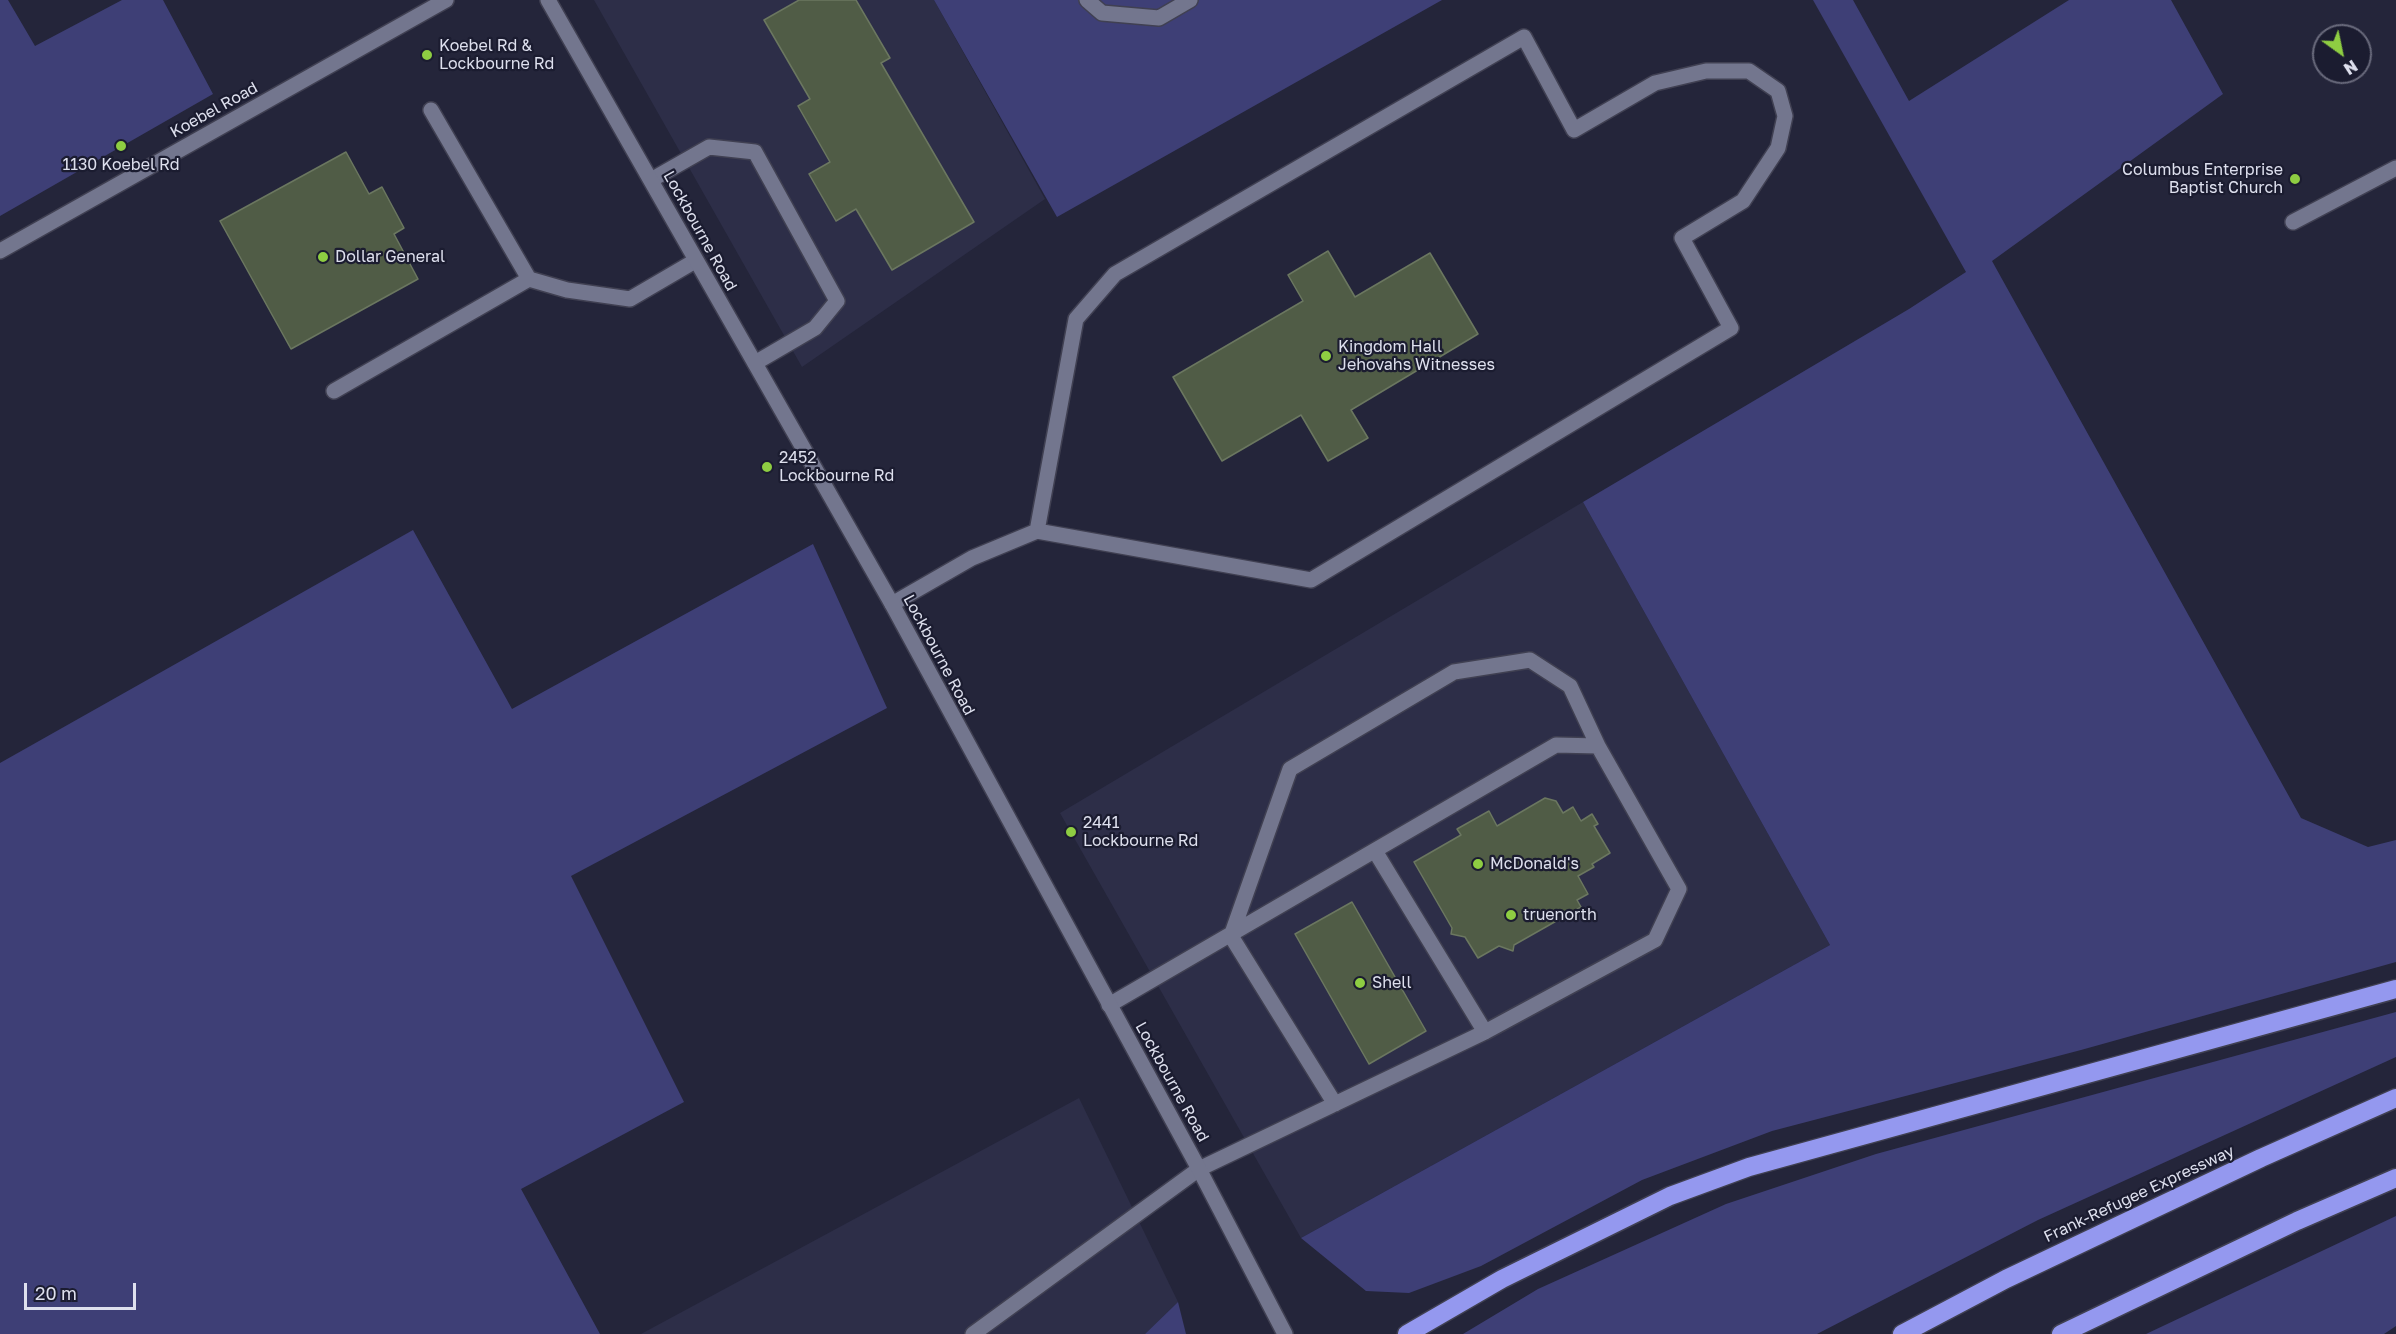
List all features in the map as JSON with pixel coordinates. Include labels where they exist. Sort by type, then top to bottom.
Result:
[{"type":"highway","points":[[1407,1334],[1502,1280],[1670,1196],[1749,1167],[2396,989]]},
{"type":"highway","name":"Frank-Refugee Expressway","points":[[1902,1334],[2006,1279],[2261,1158],[2396,1098]]},
{"type":"highway","points":[[2061,1334],[2287,1226],[2396,1178]]},
{"type":"main road","name":"Koebel Road","points":[[0,251],[446,0]]},
{"type":"main road","name":"Lockbourne Road","points":[[548,0],[892,604],[1199,1169],[1286,1334]]},
{"type":"main road","points":[[1087,0],[1102,14],[1159,18],[1190,0]]},
{"type":"main road","points":[[892,604],[972,558],[1037,531],[1311,580],[1731,328],[1682,238],[1743,201],[1778,148],[1785,116],[1778,91],[1749,71],[1707,71],[1655,83],[1574,130],[1524,37],[1116,274],[1076,319],[1037,531]]},
{"type":"main road","points":[[431,110],[529,279],[567,290],[630,299],[695,261]]},
{"type":"main road","points":[[651,180],[709,147],[755,152],[837,301],[815,328],[755,363]]},
{"type":"main road","points":[[2293,222],[2396,168]]},
{"type":"main road","points":[[334,391],[529,279]]},
{"type":"main road","points":[[973,1334],[1199,1169],[1485,1032],[1655,940],[1679,889],[1598,746],[1570,686],[1530,660],[1454,672],[1290,769],[1231,936]]},
{"type":"main road","points":[[1110,1005],[1556,744],[1598,746]]},
{"type":"main road","points":[[1375,851],[1485,1032]]},
{"type":"main road","points":[[1231,936],[1335,1104]]},
{"type":"shaded area","points":[[0,0],[8,0],[35,46],[122,0],[163,0],[213,94],[0,216]]},
{"type":"shaded area","points":[[594,0],[934,0],[1045,199],[802,367]]},
{"type":"shaded area","points":[[934,0],[1442,0],[1057,217]]},
{"type":"shaded area","points":[[1813,0],[1853,0],[1909,101],[2069,0],[2171,0],[2223,94],[1992,261],[2301,818],[2368,847],[2396,840],[2396,962],[2081,1050],[1772,1131],[1642,1180],[1481,1266],[1409,1293],[1366,1291],[1301,1238],[1830,945],[1583,502],[1909,309],[1966,272]]},
{"type":"shaded area","points":[[1583,502],[1830,945],[1301,1238],[1060,813]]},
{"type":"shaded area","points":[[413,530],[512,709],[813,544],[887,708],[571,876],[684,1102],[521,1189],[600,1334],[0,1334],[0,763]]},
{"type":"shaded area","points":[[2396,1012],[2396,1057],[2038,1220],[1817,1334],[1463,1334],[1538,1289],[1726,1204],[1876,1154]]},
{"type":"shaded area","points":[[1079,1098],[1178,1302],[1145,1334],[641,1334]]},
{"type":"shaded area","points":[[2396,1216],[2396,1326],[2384,1334],[2146,1334]]},
{"type":"shaded area","points":[[1178,1302],[1186,1334],[1145,1334]]},
{"type":"building","points":[[799,0],[856,0],[890,58],[881,63],[974,222],[892,270],[856,209],[836,221],[809,174],[830,162],[798,106],[810,99],[764,20]]},
{"type":"building","name":"Dollar General","points":[[346,152],[369,194],[382,187],[404,228],[394,234],[418,279],[291,349],[220,221]]},
{"type":"building","name":"Kingdom Hall Jehovahs Witnesses","points":[[1328,251],[1355,297],[1430,253],[1478,334],[1351,410],[1368,438],[1328,461],[1301,415],[1222,461],[1173,377],[1303,301],[1288,275]]},
{"type":"building","points":[[1545,798],[1556,801],[1563,813],[1573,807],[1581,821],[1592,814],[1598,824],[1594,826],[1610,853],[1592,864],[1594,867],[1578,876],[1588,894],[1577,900],[1581,907],[1514,945],[1513,951],[1499,946],[1478,958],[1465,937],[1451,934],[1452,928],[1414,862],[1461,835],[1457,829],[1489,811],[1497,826]]},
{"type":"building","name":"Shell","points":[[1352,902],[1426,1031],[1369,1064],[1295,934]]},
{"type":"place","name":"Koebel Rd & Lockbourne Rd","points":[[427,55]]},
{"type":"place","name":"1130 Koebel Rd","points":[[121,146]]},
{"type":"place","name":"Columbus Enterprise Baptist Church","points":[[2295,179]]},
{"type":"place","name":"Dollar General","points":[[323,257]]},
{"type":"place","name":"Kingdom Hall Jehovahs Witnesses","points":[[1326,356]]},
{"type":"place","name":"2452 Lockbourne Rd","points":[[767,467]]},
{"type":"place","name":"2441 Lockbourne Rd","points":[[1071,832]]},
{"type":"place","name":"McDonald's","points":[[1478,864]]},
{"type":"place","name":"truenorth","points":[[1511,915]]},
{"type":"place","name":"Shell","points":[[1360,983]]}]
